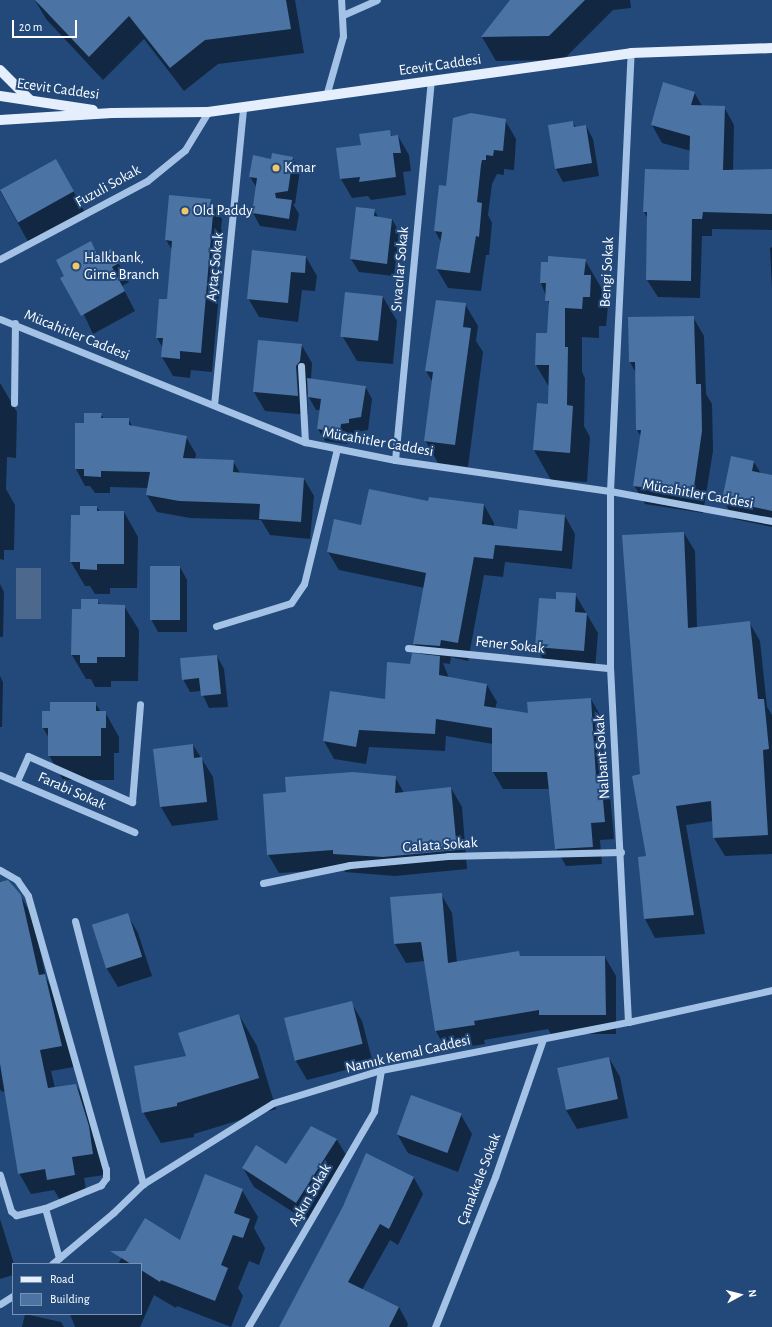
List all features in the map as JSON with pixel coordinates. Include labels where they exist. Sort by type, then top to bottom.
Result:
[{"type":"main road","name":"Ecevit Caddesi","points":[[0,120],[112,113],[208,112],[631,53],[772,48]]},
{"type":"main road","points":[[0,70],[30,100]]},
{"type":"main road","name":"Ecevit Caddesi","points":[[0,96],[112,113]]},
{"type":"main road","points":[[0,127],[29,119]]},
{"type":"street","points":[[326,96],[341,43],[343,15],[342,0]]},
{"type":"street","points":[[343,15],[377,0]]},
{"type":"street","name":"Bengi Sokak","points":[[610,491],[631,53]]},
{"type":"street","name":"Sıvacılar Sokak","points":[[395,460],[431,81]]},
{"type":"street","name":"Aytaç Sokak","points":[[214,405],[243,108]]},
{"type":"street","name":"Fuzuli Sokak","points":[[0,259],[147,181],[185,150],[208,112]]},
{"type":"street","name":"Mücahitler Caddesi","points":[[0,319],[15,323],[305,442],[395,460],[610,491],[772,521]]},
{"type":"street","points":[[14,403],[15,323]]},
{"type":"street","points":[[301,366],[305,442]]},
{"type":"street","points":[[216,626],[291,603],[304,584],[337,449]]},
{"type":"street","name":"Nalbant Sokak","points":[[610,491],[610,668],[621,852],[628,1022]]},
{"type":"street","name":"Fener Sokak","points":[[408,648],[610,668]]},
{"type":"street","points":[[17,780],[28,756],[132,802],[140,704]]},
{"type":"street","name":"Farabi Sokak","points":[[0,775],[17,780],[134,832]]},
{"type":"street","name":"Galata Sokak","points":[[263,883],[350,866],[448,856],[621,852]]},
{"type":"street","points":[[0,870],[17,880],[28,896],[106,1168],[106,1178],[101,1185],[45,1208],[16,1215],[11,1211],[0,1175]]},
{"type":"street","points":[[75,921],[143,1184]]},
{"type":"street","name":"Namık Kemal Caddesi","points":[[53,1263],[114,1213],[143,1184],[273,1103],[380,1070],[628,1022],[772,990]]},
{"type":"street","name":"Çanakkale Sokak","points":[[435,1327],[495,1177],[543,1039]]},
{"type":"street","name":"Aşkın Sokak","points":[[248,1327],[374,1111],[380,1070]]},
{"type":"street","points":[[45,1208],[59,1258]]},
{"type":"street","points":[[0,1304],[12,1297]]},
{"type":"water","points":[[16,568],[41,568],[41,619],[16,619]]},
{"type":"building","points":[[35,0],[286,0],[291,29],[205,40],[170,68],[129,16],[89,57]]},
{"type":"building","points":[[510,0],[585,0],[549,36],[481,37]]},
{"type":"building","points":[[663,82],[695,92],[691,105],[725,106],[723,170],[772,169],[772,214],[703,212],[702,219],[692,219],[691,281],[646,280],[647,212],[643,212],[645,169],[689,170],[690,136],[651,125]]},
{"type":"building","points":[[471,113],[506,119],[503,151],[494,150],[493,156],[486,155],[486,160],[482,160],[477,202],[482,203],[479,237],[476,236],[470,273],[436,269],[442,232],[434,231],[439,185],[446,186],[453,118]]},
{"type":"building","points":[[573,121],[574,127],[586,125],[592,163],[555,169],[548,125]]},
{"type":"building","points":[[390,130],[391,136],[398,135],[401,153],[393,153],[396,177],[359,182],[360,177],[340,179],[336,148],[361,145],[359,134]]},
{"type":"building","points":[[272,153],[293,157],[288,191],[275,193],[276,198],[292,200],[289,219],[252,213],[257,178],[249,177],[253,155],[271,159]]},
{"type":"building","points":[[56,159],[74,191],[18,222],[0,190]]},
{"type":"building","points":[[169,195],[211,199],[209,214],[213,214],[201,353],[180,351],[180,359],[161,357],[163,338],[156,338],[159,299],[167,299],[172,241],[165,240]]},
{"type":"building","points":[[356,207],[375,209],[374,216],[392,219],[387,264],[350,259]]},
{"type":"building","points":[[91,241],[98,256],[111,249],[119,263],[112,267],[125,291],[81,316],[60,278],[64,276],[56,260]]},
{"type":"building","points":[[252,250],[306,256],[305,273],[291,272],[288,303],[247,299]]},
{"type":"building","points":[[548,256],[586,259],[584,275],[591,275],[590,297],[583,297],[582,309],[565,308],[565,347],[568,347],[567,405],[573,406],[570,453],[533,450],[537,403],[548,404],[549,365],[535,365],[536,333],[547,333],[549,301],[545,301],[546,283],[540,283],[541,262],[548,262]]},
{"type":"building","points":[[345,292],[383,296],[378,341],[340,337]]},
{"type":"building","points":[[436,300],[466,303],[463,327],[471,328],[455,445],[424,441],[433,372],[425,371]]},
{"type":"building","points":[[694,316],[696,384],[701,384],[702,431],[693,494],[633,486],[641,430],[636,430],[635,362],[629,362],[628,317]]},
{"type":"building","points":[[258,340],[302,344],[300,361],[296,366],[298,396],[253,392]]},
{"type":"building","points":[[307,378],[366,386],[361,417],[349,419],[349,423],[341,424],[340,432],[317,429],[321,399],[308,397]]},
{"type":"building","points":[[84,413],[102,413],[101,418],[129,418],[129,425],[187,436],[183,458],[234,460],[233,472],[304,478],[301,522],[259,519],[260,504],[179,501],[146,495],[150,472],[101,471],[101,477],[84,476],[84,469],[75,469],[75,423],[84,423]]},
{"type":"building","points":[[731,456],[754,461],[752,471],[772,475],[772,511],[722,500]]},
{"type":"building","points":[[369,489],[428,501],[429,497],[484,504],[482,524],[517,529],[519,510],[565,515],[562,551],[495,545],[493,559],[474,557],[458,643],[441,640],[440,646],[413,644],[426,573],[327,552],[334,519],[361,525]]},
{"type":"building","points":[[80,506],[97,506],[97,511],[124,511],[124,564],[97,564],[97,570],[80,569],[80,562],[70,562],[71,515],[80,515]]},
{"type":"building","points":[[684,532],[688,628],[750,621],[758,699],[764,699],[769,749],[763,750],[768,835],[713,838],[711,801],[676,806],[694,915],[644,919],[638,857],[646,856],[632,776],[640,774],[622,535]]},
{"type":"building","points":[[150,566],[180,566],[180,620],[150,620]]},
{"type":"building","points":[[556,592],[576,593],[575,612],[587,613],[584,651],[535,647],[539,598],[556,599]]},
{"type":"building","points":[[81,599],[98,599],[98,604],[125,605],[125,657],[97,657],[97,663],[80,663],[80,655],[71,655],[72,609],[81,609]]},
{"type":"building","points":[[412,653],[440,656],[439,675],[487,684],[484,706],[528,713],[527,702],[591,698],[596,777],[601,777],[605,822],[591,823],[593,847],[555,849],[547,772],[492,772],[492,728],[436,719],[435,734],[359,730],[356,747],[323,741],[330,691],[385,699],[387,662],[410,664]]},
{"type":"building","points":[[217,655],[221,694],[201,696],[199,678],[182,680],[180,658]]},
{"type":"building","points":[[50,702],[96,702],[96,711],[106,711],[106,728],[101,728],[101,756],[48,756],[48,728],[42,728],[42,711],[50,711]]},
{"type":"building","points":[[193,744],[194,758],[202,757],[207,802],[160,807],[153,749]]},
{"type":"building","points":[[353,772],[396,776],[395,793],[451,787],[457,850],[383,857],[333,854],[333,850],[267,855],[263,794],[286,792],[285,777]]},
{"type":"building","points":[[8,880],[21,895],[39,975],[45,974],[62,1046],[40,1050],[48,1088],[76,1084],[89,1126],[93,1154],[72,1157],[75,1175],[47,1180],[45,1169],[18,1174],[0,1064],[0,882]]},
{"type":"building","points":[[442,893],[448,963],[519,951],[520,956],[605,956],[606,1015],[539,1015],[539,1010],[474,1021],[475,1025],[435,1031],[421,942],[394,944],[390,897]]},
{"type":"building","points":[[128,913],[142,957],[106,968],[92,925]]},
{"type":"building","points":[[352,1001],[363,1044],[295,1061],[284,1018]]},
{"type":"building","points":[[239,1014],[259,1078],[177,1103],[177,1106],[142,1113],[134,1066],[186,1056],[178,1033]]},
{"type":"building","points":[[609,1057],[618,1099],[566,1110],[557,1068]]},
{"type":"building","points":[[411,1095],[462,1113],[447,1153],[397,1134]]},
{"type":"building","points":[[311,1126],[337,1139],[296,1203],[242,1168],[256,1145],[286,1164]]},
{"type":"building","points":[[366,1153],[414,1177],[389,1229],[380,1224],[348,1282],[399,1307],[389,1327],[279,1327],[343,1206]]},
{"type":"building","points":[[205,1174],[243,1189],[234,1213],[250,1219],[243,1238],[233,1235],[221,1265],[228,1268],[215,1301],[161,1280],[160,1282],[142,1271],[142,1263],[129,1263],[110,1251],[125,1251],[145,1218],[180,1240]]},
{"type":"place","name":"Kmar","points":[[276,168]]},
{"type":"place","name":"Old Paddy","points":[[185,211]]},
{"type":"place","name":"Halkbank, Girne Branch","points":[[76,266]]}]
